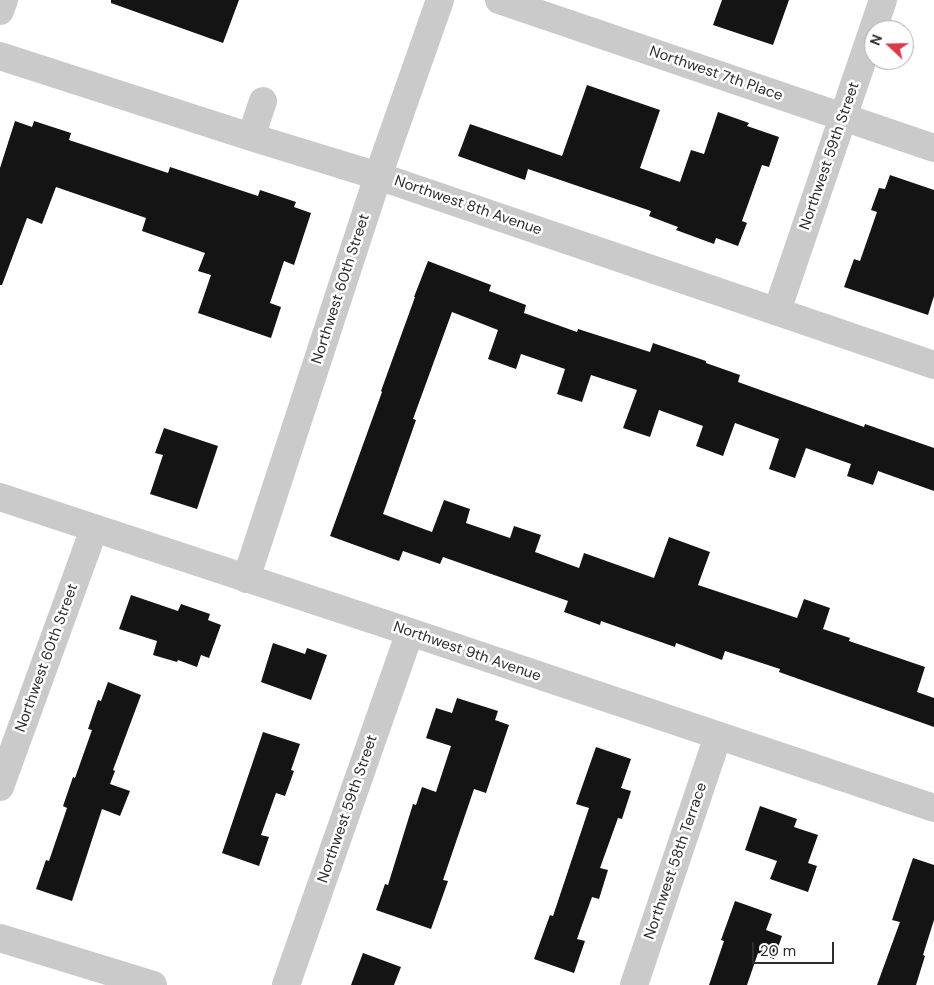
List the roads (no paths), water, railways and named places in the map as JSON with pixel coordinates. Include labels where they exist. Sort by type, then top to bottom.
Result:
[{"type":"street","points":[[0,11],[4,0]]},
{"type":"street","name":"Northwest 60th Street","points":[[246,579],[378,176],[440,0]]},
{"type":"street","name":"Northwest 7th Place","points":[[499,0],[934,148]]},
{"type":"street","name":"Northwest 59th Street","points":[[777,311],[883,0]]},
{"type":"street","name":"Northwest 8th Avenue","points":[[0,56],[378,176],[934,365]]},
{"type":"street","points":[[251,137],[263,102]]},
{"type":"street","name":"Northwest 9th Avenue","points":[[0,497],[934,808]]},
{"type":"street","name":"Northwest 60th Street","points":[[0,787],[94,529]]},
{"type":"street","name":"Northwest 59th Street","points":[[286,985],[410,632]]},
{"type":"street","name":"Northwest 58th Terrace","points":[[634,985],[718,736]]},
{"type":"street","points":[[0,938],[153,985]]}]
